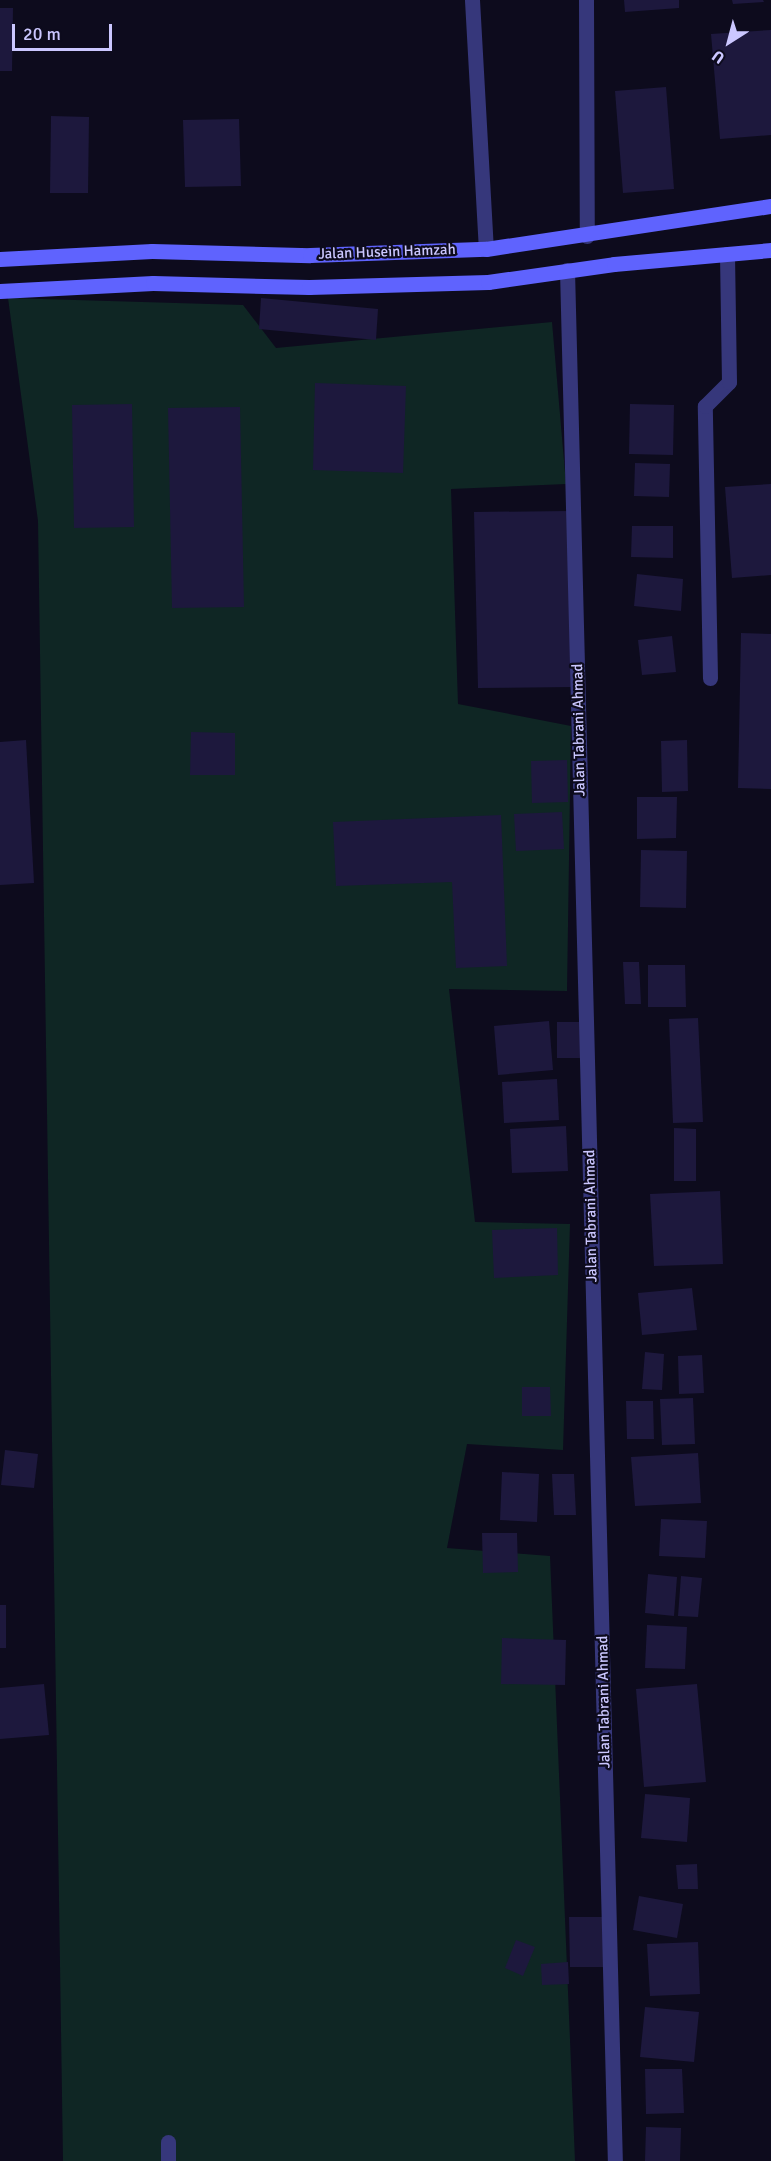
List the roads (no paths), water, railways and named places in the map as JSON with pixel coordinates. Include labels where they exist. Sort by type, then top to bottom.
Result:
[{"type":"street","points":[[472,0],[486,249]]},
{"type":"street","points":[[586,0],[587,236]]},
{"type":"street","name":"Jalan Husein Hamzah","points":[[0,259],[152,251],[310,255],[486,249],[587,236],[771,206]]},
{"type":"street","points":[[0,291],[153,284],[309,287],[476,282],[567,270],[771,250]]},
{"type":"street","points":[[710,678],[705,406],[729,382],[727,254]]},
{"type":"street","name":"Jalan Tabrani Ahmad","points":[[567,270],[615,2161]]},
{"type":"street","points":[[168,2142],[168,2161]]}]
